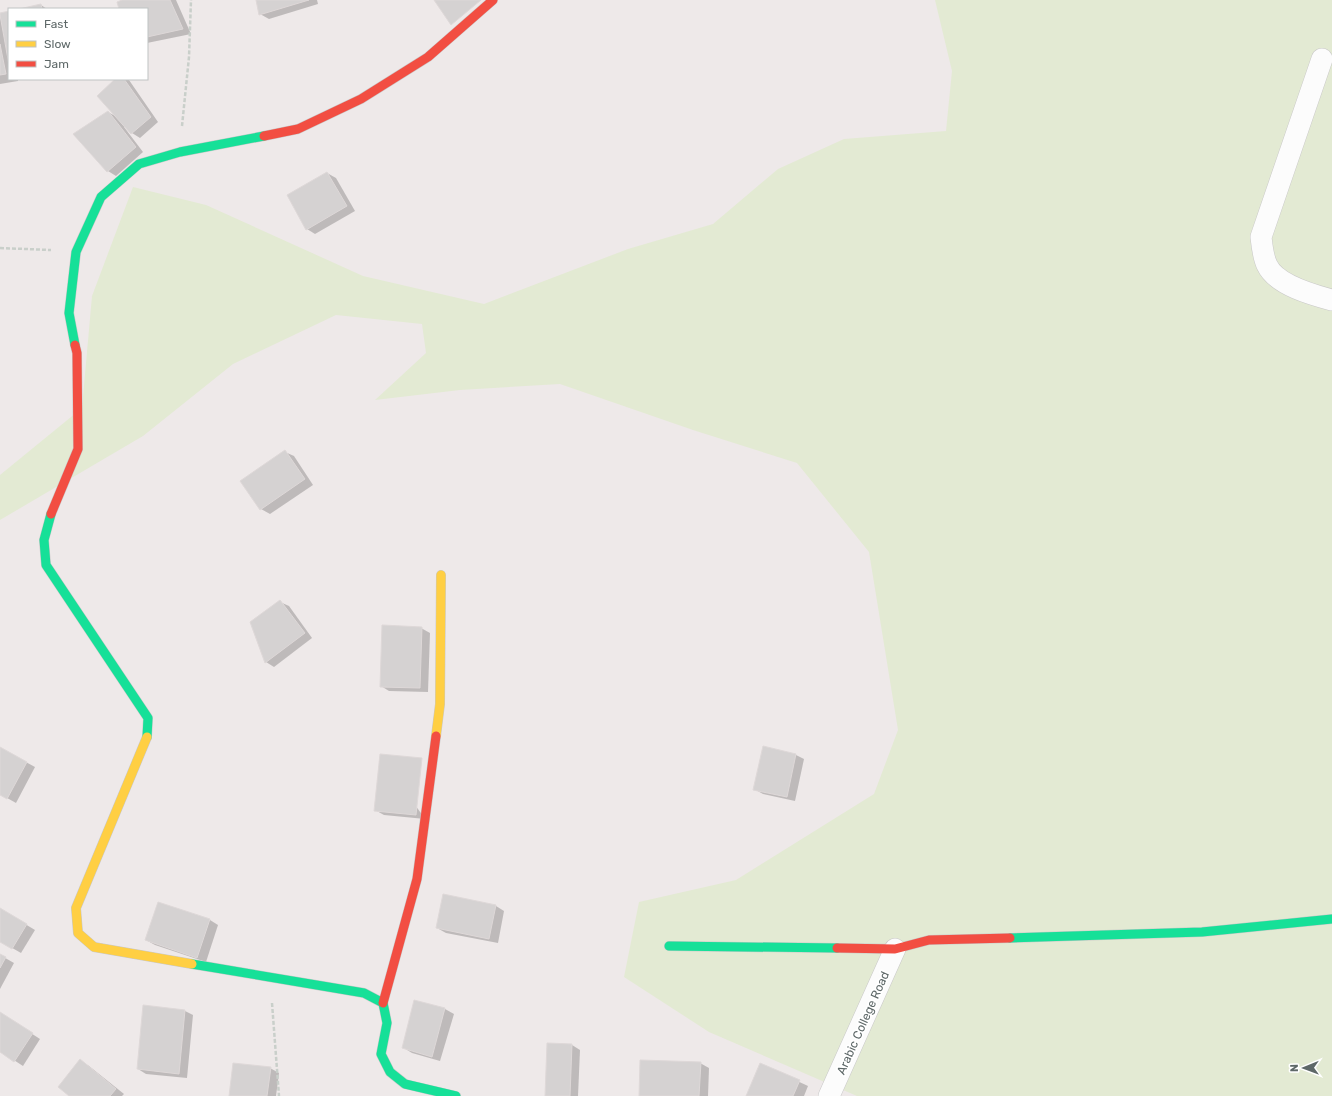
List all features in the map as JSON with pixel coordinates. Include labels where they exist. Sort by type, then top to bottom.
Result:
[{"type":"street","points":[[383,1003],[364,993],[94,947],[78,933],[76,908],[148,735],[148,718],[46,565],[44,540],[53,508],[78,449],[77,353],[69,313],[76,252],[101,197],[139,164],[180,152],[298,129],[361,100],[428,57],[493,0]]},
{"type":"street","points":[[1322,58],[1260,237],[1267,266],[1280,280],[1309,294],[1332,300]]},
{"type":"street","points":[[442,575],[440,704],[417,879],[383,1003],[387,1023],[381,1054],[390,1072],[405,1084],[456,1096]]},
{"type":"street","points":[[669,946],[895,949],[929,940],[1202,932],[1332,919]]},
{"type":"street","name":"Arabic College Road","points":[[829,1096],[895,949]]},
{"type":"path","points":[[180,152],[189,57],[191,0]]},
{"type":"path","points":[[0,248],[76,252]]},
{"type":"path","points":[[270,976],[279,1096]]},
{"type":"green space","points":[[935,0],[1332,0],[1332,1096],[857,1096],[709,1032],[624,977],[639,902],[736,880],[874,794],[898,730],[869,552],[797,463],[693,430],[560,384],[460,390],[375,400],[426,353],[422,324],[336,315],[233,364],[143,436],[0,520],[0,475],[82,408],[92,296],[133,187],[206,205],[363,276],[484,304],[628,249],[713,224],[778,169],[844,139],[946,131],[952,71]]},
{"type":"building","points":[[122,0],[170,0],[183,29],[148,37],[148,8],[119,8],[117,2]]},
{"type":"building","points":[[256,0],[309,0],[259,15]]},
{"type":"building","points":[[434,0],[481,0],[451,25]]},
{"type":"building","points":[[41,4],[42,8],[23,8]]},
{"type":"building","points":[[8,11],[8,59],[0,15],[0,13]]},
{"type":"building","points":[[0,44],[6,74],[0,75]]},
{"type":"building","points":[[114,80],[125,80],[151,117],[131,134],[97,96]]},
{"type":"building","points":[[108,111],[136,147],[107,172],[73,134]]},
{"type":"building","points":[[327,172],[347,206],[306,230],[287,195]]},
{"type":"building","points":[[285,450],[305,479],[260,510],[240,481]]},
{"type":"building","points":[[280,600],[305,633],[265,663],[250,622]]},
{"type":"building","points":[[382,625],[422,627],[420,688],[380,687]]},
{"type":"building","points":[[763,746],[796,754],[787,797],[753,790]]},
{"type":"building","points":[[0,747],[27,762],[7,799],[0,795]]},
{"type":"building","points":[[380,754],[422,758],[416,815],[374,811]]},
{"type":"building","points":[[443,894],[496,905],[489,939],[436,928]]},
{"type":"building","points":[[158,902],[210,919],[197,958],[145,940]]},
{"type":"building","points":[[0,908],[27,924],[12,949],[0,942]]},
{"type":"building","points":[[0,954],[6,957],[0,968]]},
{"type":"building","points":[[414,1000],[445,1008],[432,1057],[402,1048]]},
{"type":"building","points":[[143,1005],[185,1010],[179,1074],[137,1069]]},
{"type":"building","points":[[0,1012],[33,1033],[14,1062],[0,1052]]},
{"type":"building","points":[[547,1043],[572,1044],[570,1096],[545,1096]]},
{"type":"building","points":[[80,1059],[116,1089],[110,1096],[69,1096],[58,1087]]},
{"type":"building","points":[[640,1060],[701,1062],[699,1096],[639,1096]]},
{"type":"building","points":[[233,1063],[271,1067],[267,1096],[229,1096]]},
{"type":"building","points":[[760,1063],[800,1080],[793,1096],[746,1096]]},
{"type":"traffic: fast","points":[[75,345],[69,313],[76,252],[101,197],[139,164],[180,152],[264,136]]},
{"type":"traffic: fast","points":[[51,514],[44,540],[46,565],[148,718],[147,737]]},
{"type":"traffic: fast","points":[[1010,938],[1202,932],[1332,919]]},
{"type":"traffic: fast","points":[[669,946],[837,948]]},
{"type":"traffic: fast","points":[[192,964],[364,993],[383,1003],[387,1023],[381,1054],[390,1072],[405,1084],[456,1096]]},
{"type":"traffic: slow","points":[[436,736],[440,704],[441,575]]},
{"type":"traffic: slow","points":[[147,737],[76,908],[78,933],[94,947],[192,964]]},
{"type":"traffic: jam","points":[[264,136],[298,129],[361,99],[428,57],[493,0]]},
{"type":"traffic: jam","points":[[51,514],[78,449],[77,353],[75,345]]},
{"type":"traffic: jam","points":[[383,1003],[417,879],[436,736]]},
{"type":"traffic: jam","points":[[837,948],[895,949],[929,940],[1010,938]]}]
